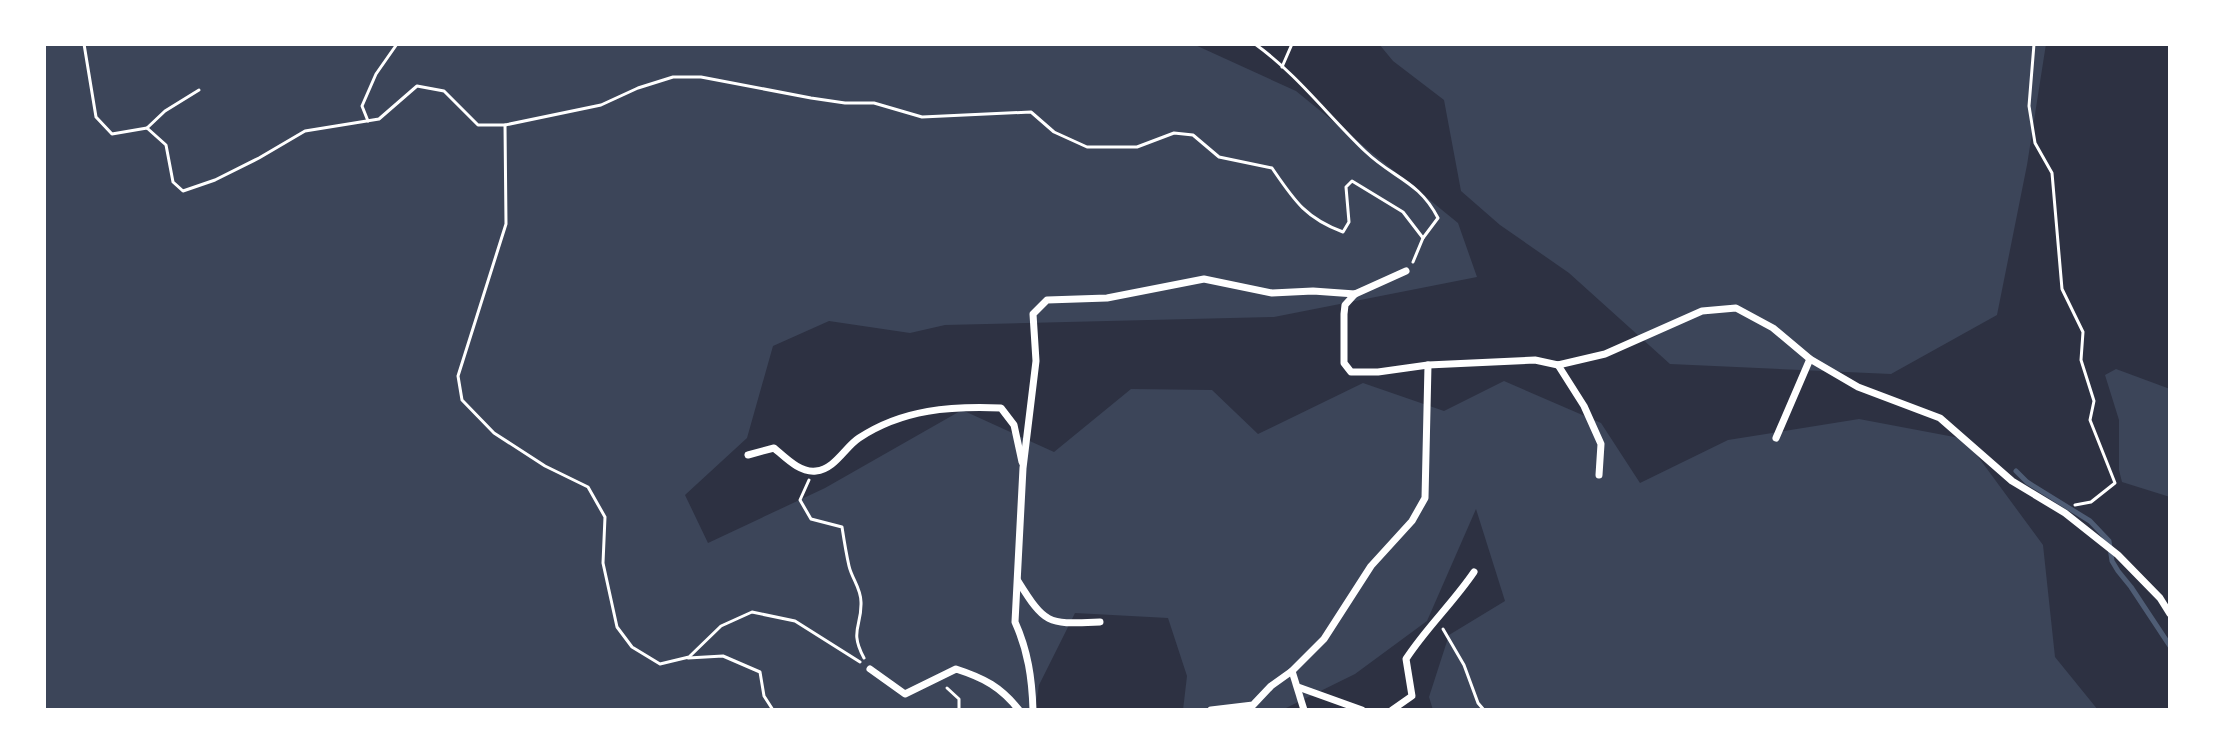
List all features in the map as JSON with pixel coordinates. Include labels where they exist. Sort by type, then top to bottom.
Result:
[{"type":"street","points":[[1406,271],[1355,294],[1345,305],[1344,363],[1351,372],[1535,360],[1558,365],[1605,354],[1702,311],[1736,308],[1773,328],[1810,359],[1882,398],[1940,418],[2012,481],[2065,513],[2103,542],[2160,598],[2170,614]]},
{"type":"street","points":[[1033,710],[1028,659],[1015,622],[1023,468],[1035,374],[1033,314],[1047,300],[1107,298],[1204,279],[1272,293],[1313,291],[1355,294]]},
{"type":"street","points":[[1776,438],[1810,359]]},
{"type":"street","points":[[1211,710],[1253,705],[1271,686],[1292,671],[1324,639],[1371,566],[1412,521],[1425,498],[1428,365]]},
{"type":"street","points":[[1558,365],[1584,406],[1601,444],[1599,475]]},
{"type":"street","points":[[748,455],[774,448],[795,466],[813,472],[838,459],[857,439],[893,420],[927,410],[958,406],[1001,408],[1014,425],[1023,468]]},
{"type":"street","points":[[1392,710],[1412,696],[1406,659],[1419,638],[1454,601],[1474,572]]},
{"type":"street","points":[[1017,581],[1037,612],[1059,624],[1100,622]]},
{"type":"street","points":[[870,669],[905,694],[956,669],[983,677],[1004,691],[1019,710]]},
{"type":"street","points":[[1292,671],[1304,710]]},
{"type":"street","points":[[1298,687],[1362,710]]},
{"type":"path","points":[[84,44],[96,117],[112,134],[147,128],[165,111],[199,90]]},
{"type":"path","points":[[368,121],[362,106],[376,74],[397,44]]},
{"type":"path","points":[[1255,44],[1307,89],[1368,155],[1428,198],[1438,218],[1423,238],[1417,257],[1406,271]]},
{"type":"path","points":[[1282,67],[1292,44]]},
{"type":"path","points":[[2034,44],[2029,106],[2035,143],[2052,173],[2062,289],[2083,332],[2081,360],[2094,401],[2090,420],[2115,483],[2091,502],[2074,505]]},
{"type":"path","points":[[147,128],[166,145],[173,182],[183,191],[237,169],[305,131],[379,119],[417,86],[444,91],[478,125],[505,125],[601,105],[638,88],[673,77],[701,77],[811,98],[874,103],[922,117],[1031,112],[1054,132],[1087,147],[1137,147],[1174,133],[1193,135],[1219,157],[1272,168],[1302,210],[1323,224],[1343,232],[1349,222],[1346,187],[1352,181],[1403,212],[1423,238]]},
{"type":"path","points":[[505,125],[506,224],[458,376],[462,400],[494,433],[545,466],[588,487],[605,517],[603,563],[617,627],[632,647],[660,664],[689,657],[721,626],[752,612],[795,621],[870,669]]},
{"type":"path","points":[[813,472],[800,500],[811,519],[842,527],[849,569],[859,589],[862,605],[856,628],[858,647],[870,669]]},
{"type":"path","points":[[1437,619],[1464,665],[1478,703],[1484,710]]},
{"type":"path","points":[[682,659],[723,656],[760,672],[764,696],[773,710]]},
{"type":"path","points":[[938,689],[949,688],[959,699],[959,710]]},
{"type":"shaded area","points":[[44,44],[1193,44],[1296,91],[1458,223],[1477,277],[1274,317],[945,325],[910,333],[829,321],[773,346],[747,438],[685,495],[708,543],[825,488],[962,410],[1054,452],[1131,389],[1212,390],[1258,434],[1363,383],[1444,411],[1504,381],[1601,423],[1640,483],[1728,440],[1859,419],[1965,439],[2043,545],[2055,657],[2098,710],[1433,710],[1429,697],[1449,635],[1505,601],[1476,509],[1427,621],[1355,674],[1282,710],[1183,710],[1187,676],[1168,618],[1075,613],[1039,685],[1035,710],[44,710]]},
{"type":"shaded area","points":[[1379,44],[2046,44],[2027,165],[1997,315],[1891,374],[1670,364],[1569,273],[1500,225],[1461,191],[1444,100],[1393,61]]},
{"type":"shaded area","points":[[2116,369],[2170,389],[2170,497],[2122,482],[2119,470],[2119,420],[2105,375]]},
{"type":"waterway","points":[[2016,471],[2027,482],[2090,521],[2109,541],[2112,561],[2170,646]]}]
